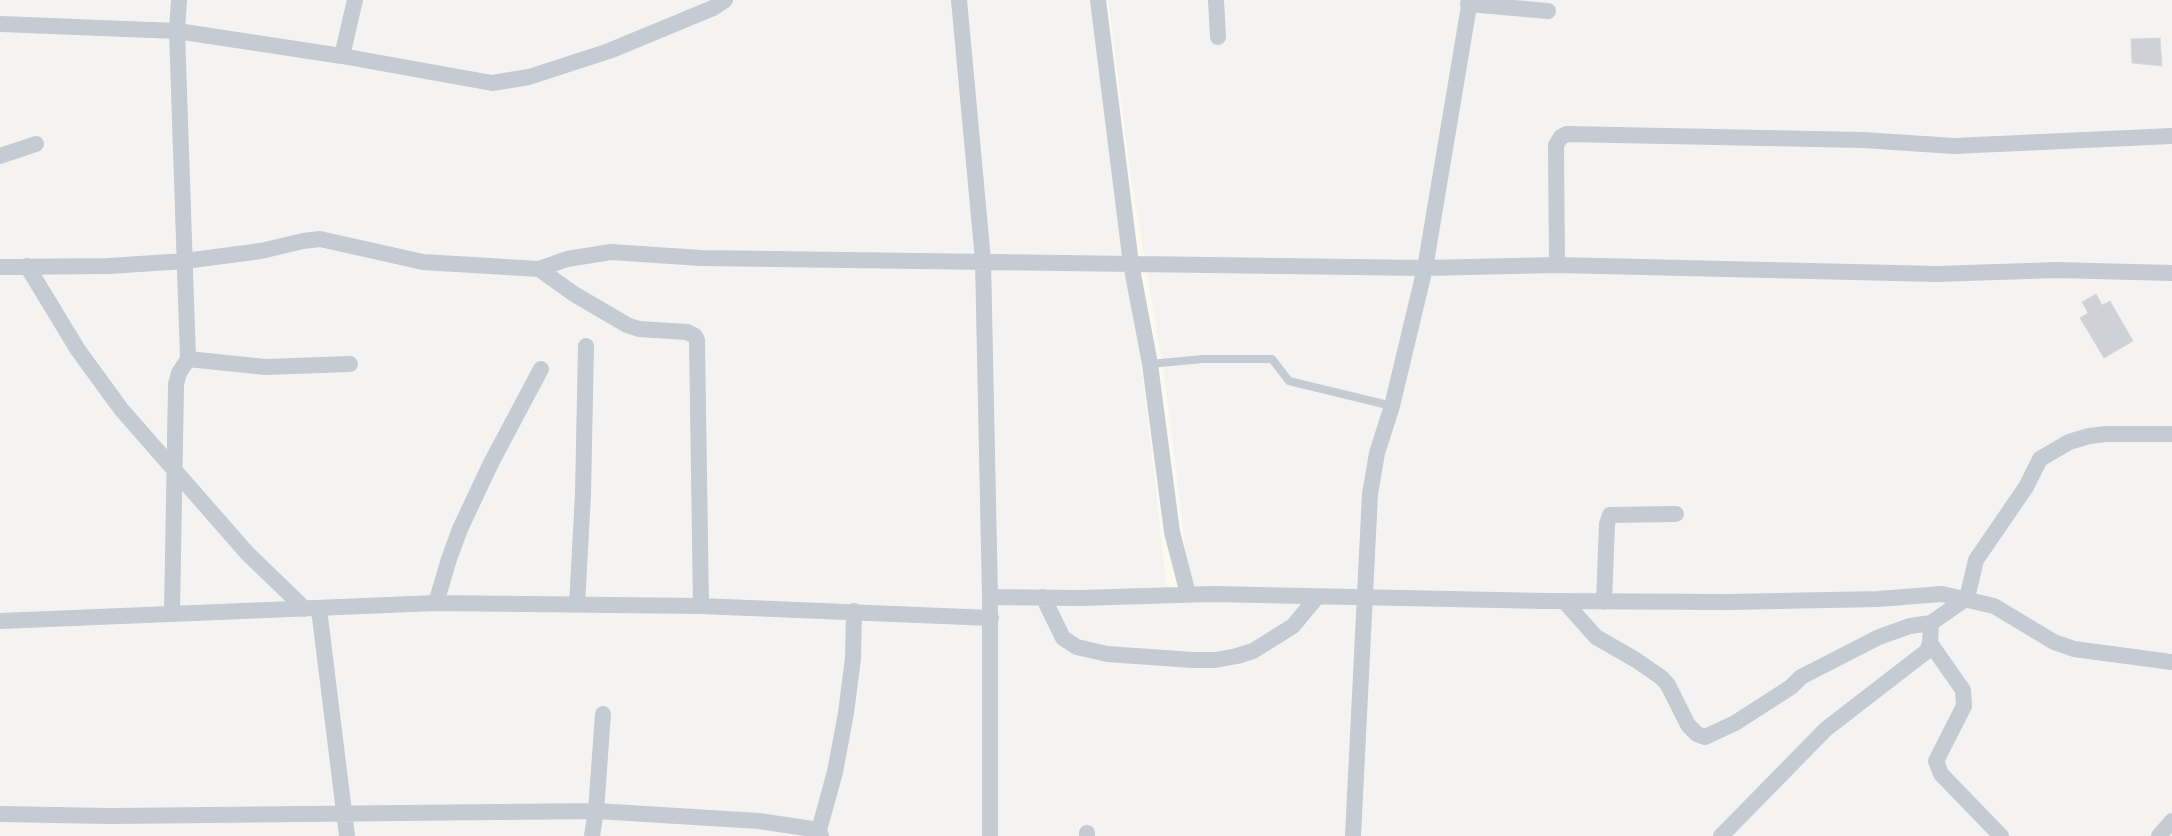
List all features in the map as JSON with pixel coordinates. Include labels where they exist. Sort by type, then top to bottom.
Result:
[{"type":"street","points":[[172,614],[176,384],[179,373],[188,359],[177,31],[179,0]]},
{"type":"street","points":[[342,56],[354,0]]},
{"type":"street","points":[[0,24],[177,31],[342,56],[492,83],[529,77],[609,51],[713,8],[725,0]]},
{"type":"street","points":[[959,0],[983,260],[990,597],[990,836]]},
{"type":"street","points":[[1098,0],[1131,264],[1150,364],[1172,532],[1188,594]]},
{"type":"street","points":[[1216,0],[1218,37]]},
{"type":"street","points":[[1353,836],[1370,494],[1377,453],[1392,406],[1425,268],[1469,2],[1548,11]]},
{"type":"street","points":[[1557,265],[1556,145],[1561,137],[1567,134],[1862,140],[1954,146],[2172,136]]},
{"type":"street","points":[[0,156],[36,144]]},
{"type":"street","points":[[0,267],[109,266],[185,261],[261,251],[303,241],[320,240],[423,262],[539,269],[567,259],[611,252],[701,258],[983,260],[1425,268],[1557,265],[1937,274],[2056,270],[2172,274]]},
{"type":"street","points":[[28,266],[78,350],[121,409],[247,552],[312,609],[345,813],[346,836]]},
{"type":"street","points":[[539,269],[574,294],[626,326],[638,329],[687,332],[697,340],[701,606]]},
{"type":"street","points":[[577,605],[583,494],[586,346]]},
{"type":"street","points":[[188,359],[265,367],[350,364]]},
{"type":"street","points":[[436,603],[448,559],[460,529],[495,455],[541,369]]},
{"type":"street","points":[[1564,601],[1596,637],[1636,660],[1662,678],[1668,685],[1688,725],[1697,734],[1705,737],[1735,722],[1791,687],[1801,677],[1879,637],[1910,626],[1931,623],[1966,598],[1980,551],[2026,487],[2040,459],[2047,453],[2069,442],[2089,436],[2106,434],[2172,434]]},
{"type":"street","points":[[1604,602],[1607,524],[1610,515],[1676,514]]},
{"type":"street","points":[[990,597],[1188,594],[1604,602],[1878,599],[1942,594],[1994,606],[2054,642],[2074,649],[2172,662]]},
{"type":"street","points":[[1043,597],[1063,638],[1077,648],[1107,654],[1193,660],[1230,658],[1253,651],[1293,626],[1316,597]]},
{"type":"street","points":[[0,621],[436,603],[701,606],[990,618]]},
{"type":"street","points":[[0,814],[111,816],[596,811],[751,820],[820,833],[835,772],[846,713],[853,658],[854,611]]},
{"type":"street","points":[[1721,836],[1826,729],[1927,651],[1930,643],[1931,623]]},
{"type":"street","points":[[1930,643],[1963,690],[1964,706],[1936,761],[1942,774],[2001,836]]},
{"type":"street","points":[[592,836],[596,811],[603,714]]},
{"type":"street","points":[[2159,836],[2172,821]]},
{"type":"lane","points":[[1150,364],[1203,358],[1272,359],[1289,381],[1392,406]]},
{"type":"shaded area","points":[[1092,0],[1108,0],[1131,177],[1165,381],[1190,587],[1167,589],[1144,384],[1127,278]]},
{"type":"building","points":[[2160,38],[2162,66],[2132,63],[2131,39]]},
{"type":"building","points":[[2096,294],[2102,305],[2110,301],[2133,341],[2104,358],[2080,318],[2088,313],[2082,302]]}]
